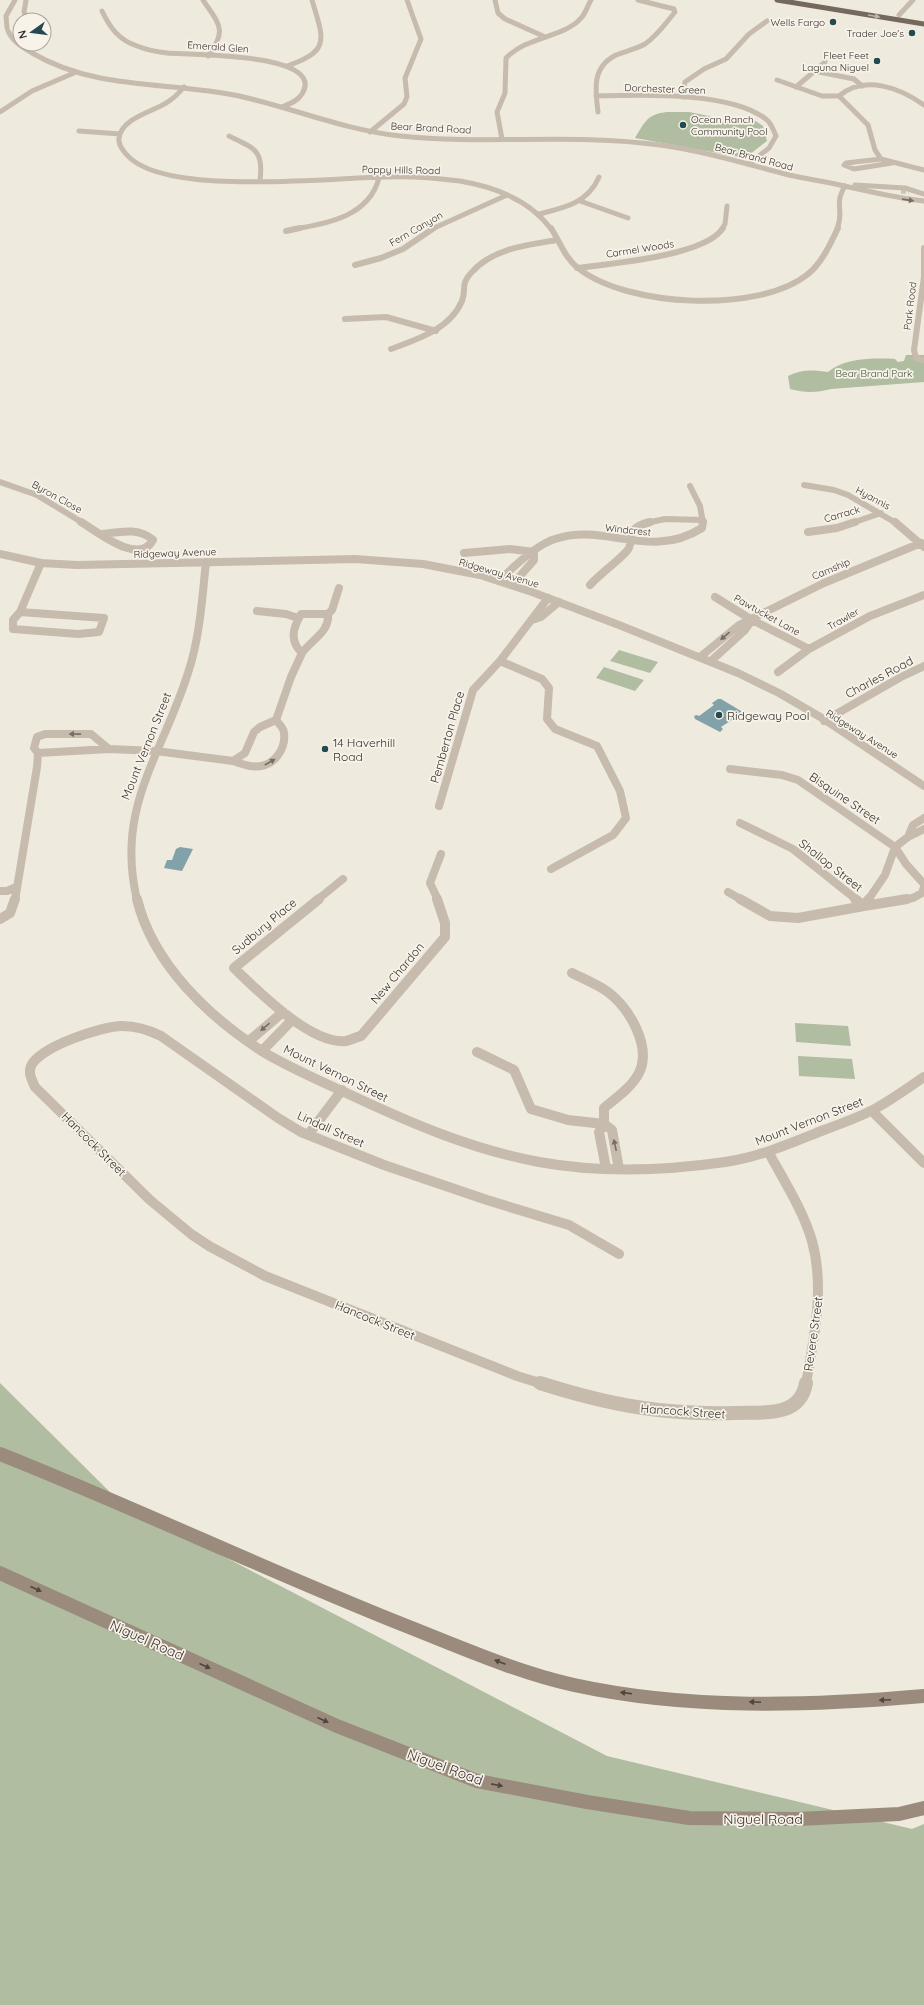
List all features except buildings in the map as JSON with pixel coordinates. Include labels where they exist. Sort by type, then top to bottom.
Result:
[{"type":"main road","points":[[777,0],[924,24]]},
{"type":"main road","points":[[808,0],[924,19]]},
{"type":"main road","points":[[0,1454],[74,1482],[362,1610],[513,1668],[592,1689],[682,1700],[788,1704],[888,1700],[924,1696]]},
{"type":"main road","name":"Niguel Road","points":[[0,1573],[337,1726],[478,1781],[689,1818],[798,1819],[898,1814],[924,1808]]},
{"type":"street","name":"Bear Brand Road","points":[[12,37],[8,30],[6,16],[15,0]]},
{"type":"street","points":[[24,12],[26,0]]},
{"type":"street","points":[[203,0],[222,31],[221,40],[208,56]]},
{"type":"street","points":[[287,66],[308,57],[319,47],[321,42],[322,36],[312,0]]},
{"type":"street","points":[[370,132],[404,104],[407,97],[405,78],[421,39],[407,0]]},
{"type":"street","points":[[495,0],[498,13],[505,20],[543,36]]},
{"type":"street","points":[[502,139],[497,119],[497,112],[505,93],[506,58],[516,48],[579,20],[583,16],[591,0]]},
{"type":"street","points":[[598,112],[595,82],[600,67],[606,61],[643,45],[652,39],[675,12],[674,9],[638,0]]},
{"type":"street","points":[[899,15],[913,0]]},
{"type":"street","name":"Emerald Glen","points":[[102,11],[116,35],[129,44],[166,53],[252,58],[287,66],[302,75],[305,80],[305,86],[301,97],[282,107]]},
{"type":"street","points":[[682,96],[685,82],[704,69],[726,59],[749,34],[767,21]]},
{"type":"street","name":"Bear Brand Road","points":[[33,52],[46,62],[74,73],[131,83],[184,87],[237,95],[282,107],[319,120],[370,132],[441,140],[556,137],[626,140],[685,149],[801,178],[892,197],[924,202]]},
{"type":"street","points":[[796,87],[825,62]]},
{"type":"street","points":[[814,72],[854,79],[862,86]]},
{"type":"street","points":[[0,112],[32,92],[74,73]]},
{"type":"street","points":[[777,80],[822,96],[838,96],[846,90],[874,85],[899,90],[909,94],[924,105]]},
{"type":"street","points":[[79,131],[120,134],[133,120],[164,104],[184,87]]},
{"type":"street","name":"Dorchester Green","points":[[596,96],[682,96],[730,103],[752,111],[769,122],[775,133],[774,142],[769,148],[749,164]]},
{"type":"street","points":[[838,96],[868,125],[875,150],[881,159]]},
{"type":"street","name":"Poppy Hills Road","points":[[120,134],[119,146],[129,160],[152,171],[190,179],[260,180],[379,178],[445,180],[471,184],[507,195],[539,214],[566,255],[578,268],[594,279],[615,287],[670,299],[715,301],[739,299],[774,291],[808,273],[826,248],[841,220],[838,203],[845,186]]},
{"type":"street","points":[[229,136],[252,147],[260,155],[263,162],[260,180]]},
{"type":"street","points":[[892,163],[854,169],[848,168],[844,164],[881,159],[924,170]]},
{"type":"street","points":[[539,214],[564,208],[580,201],[596,186],[599,177]]},
{"type":"street","points":[[286,231],[334,220],[363,207],[371,199],[379,182],[379,178]]},
{"type":"street","points":[[845,186],[894,189],[909,188],[924,194]]},
{"type":"street","points":[[894,189],[901,191]]},
{"type":"street","points":[[892,197],[894,189]]},
{"type":"street","points":[[909,192],[924,198]]},
{"type":"street","name":"Fern Canyon","points":[[355,265],[382,258],[403,249],[430,230],[507,195]]},
{"type":"street","points":[[580,201],[628,218]]},
{"type":"street","name":"Carmel Woods","points":[[578,268],[608,262],[653,258],[704,244],[721,231],[725,224],[727,206]]},
{"type":"street","points":[[391,349],[436,331],[455,313],[463,298],[463,286],[468,276],[486,259],[517,247],[557,240]]},
{"type":"street","name":"Park Road","points":[[924,248],[924,277],[914,350],[916,358],[924,360]]},
{"type":"street","points":[[345,319],[386,317],[436,331]]},
{"type":"street","name":"Byron Close","points":[[0,482],[37,495],[121,546],[132,550],[146,548],[153,540],[150,536],[141,533],[102,534]]},
{"type":"street","name":"Hyannis","points":[[804,485],[839,492],[881,512],[897,523],[923,545]]},
{"type":"street","points":[[590,585],[604,570],[623,556],[628,550],[631,535],[634,529],[645,524],[681,518],[703,520],[700,505],[690,486]]},
{"type":"street","name":"Carrack","points":[[808,532],[837,528],[881,512]]},
{"type":"street","name":"Windcrest","points":[[499,582],[524,557],[534,552],[546,542],[573,534],[654,542],[684,537],[698,531],[702,528],[703,520]]},
{"type":"street","name":"Camship","points":[[700,657],[739,624],[752,620],[824,583],[923,545]]},
{"type":"street","points":[[464,553],[510,549],[534,552],[534,560],[512,585]]},
{"type":"street","name":"Ridgeway Avenue","points":[[0,554],[41,563],[112,566],[322,559],[389,560],[463,571],[512,585],[559,602],[711,661],[758,682],[824,720],[924,786]]},
{"type":"street","name":"Mount Vernon Street","points":[[206,562],[197,638],[193,656],[178,701],[139,795],[132,825],[130,854],[137,900],[148,930],[160,953],[199,1002],[228,1027],[262,1051],[303,1073],[404,1120],[473,1146],[548,1164],[620,1169],[696,1166],[769,1153],[872,1111],[924,1077]]},
{"type":"street","points":[[20,612],[104,618],[99,632],[88,634],[29,628],[12,629],[13,620],[20,612],[41,563]]},
{"type":"street","points":[[233,761],[245,753],[254,732],[260,727],[276,720],[302,653],[323,631],[328,622],[328,614],[332,610],[339,588]]},
{"type":"street","name":"Trawler","points":[[778,672],[809,649],[870,616],[924,594]]},
{"type":"street","name":"Pemberton Place","points":[[439,806],[473,690],[500,661],[548,598]]},
{"type":"street","name":"Pawtucket Lane","points":[[715,598],[752,620],[809,649]]},
{"type":"street","points":[[532,620],[541,617],[559,602]]},
{"type":"street","points":[[257,611],[286,614],[298,618]]},
{"type":"street","points":[[302,653],[294,645],[292,637],[298,618],[301,614],[308,613],[328,614]]},
{"type":"street","name":"Camship","points":[[711,661],[745,630],[752,620]]},
{"type":"street","points":[[500,661],[542,679],[549,688],[547,719],[555,729],[596,746],[620,791],[626,818],[613,835],[551,870]]},
{"type":"street","name":"Charles Road","points":[[824,720],[901,677],[924,666]]},
{"type":"street","points":[[38,753],[109,748],[156,751],[233,761],[255,767],[273,762],[279,756],[285,735],[282,727],[276,720]]},
{"type":"street","points":[[0,919],[10,913],[16,887],[38,753],[34,748],[34,743],[37,737],[46,734],[91,734],[109,748]]},
{"type":"street","name":"Bisquine Street","points":[[730,769],[774,774],[798,780],[895,847]]},
{"type":"street","points":[[908,837],[913,825],[924,818]]},
{"type":"street","name":"Shallop Street","points":[[740,823],[793,849],[864,906]]},
{"type":"street","points":[[864,906],[885,875],[895,847],[908,837],[924,829]]},
{"type":"street","points":[[728,892],[770,916],[798,918],[913,898],[922,892],[924,885],[919,876],[901,858],[895,847]]},
{"type":"street","name":"New Chardon","points":[[292,1020],[338,1042],[354,1040],[361,1036],[445,936],[446,930],[441,905],[430,881],[441,854]]},
{"type":"street","name":"Sudbury Place","points":[[292,1020],[234,968],[342,879]]},
{"type":"street","points":[[0,891],[7,891],[16,887]]},
{"type":"street","points":[[572,973],[609,993],[633,1021],[642,1047],[641,1067],[632,1082],[604,1108],[604,1124],[599,1132],[606,1168]]},
{"type":"street","points":[[249,1041],[283,1012]]},
{"type":"street","points":[[262,1051],[292,1020]]},
{"type":"street","name":"Lindall Street","points":[[32,1066],[38,1057],[48,1049],[98,1030],[121,1026],[142,1028],[161,1036],[278,1118],[308,1135],[384,1165],[487,1200],[569,1224],[619,1254]]},
{"type":"street","points":[[477,1052],[514,1070],[531,1109],[568,1120],[604,1124],[612,1130],[620,1169]]},
{"type":"street","name":"Hancock Street","points":[[32,1066],[31,1077],[35,1087],[164,1213],[210,1247],[265,1276],[517,1376],[584,1397],[641,1409],[698,1414],[778,1412],[790,1409],[796,1404]]},
{"type":"street","points":[[308,1135],[342,1090]]},
{"type":"street","points":[[872,1111],[924,1163]]},
{"type":"street","name":"Revere Street","points":[[769,1153],[803,1218],[812,1242],[817,1265],[819,1290],[816,1322],[805,1390],[796,1404]]},
{"type":"green space","points":[[689,112],[709,116],[725,123],[751,118],[763,126],[767,141],[745,158],[635,138],[647,120],[660,113]]},
{"type":"green space","name":"Bear Brand Park","points":[[906,355],[924,355],[924,382],[831,389],[815,392],[790,389],[788,376],[798,372],[828,372],[842,364],[860,360],[895,359],[898,362],[904,361]]},
{"type":"green space","points":[[619,650],[658,662],[650,673],[610,661]]},
{"type":"green space","points":[[604,667],[644,680],[635,691],[596,678]]},
{"type":"green space","points":[[795,1023],[848,1026],[851,1046],[796,1042]]},
{"type":"green space","points":[[798,1056],[852,1059],[855,1079],[799,1076]]},
{"type":"green space","points":[[0,1383],[121,1503],[607,1756],[912,1829],[924,1824],[924,2005],[0,2005]]},
{"type":"water","name":"Ridgeway Pool","points":[[718,699],[721,699],[741,711],[741,714],[721,727],[723,729],[720,732],[695,719],[694,716],[699,716],[714,705],[712,703]]},
{"type":"water","points":[[180,847],[193,849],[182,871],[164,868],[167,860],[172,860],[176,849]]},
{"type":"tunnel","points":[[901,191],[909,192]]},
{"type":"place","name":"Wells Fargo","points":[[833,22]]},
{"type":"place","name":"Trader Joe's","points":[[912,33]]},
{"type":"place","name":"Fleet Feet Laguna Niguel","points":[[877,61]]},
{"type":"place","name":"Ocean Ranch Community Pool","points":[[683,125]]},
{"type":"place","name":"Ridgeway Pool","points":[[719,715]]},
{"type":"place","name":"14 Haverhill Road","points":[[325,749]]}]
